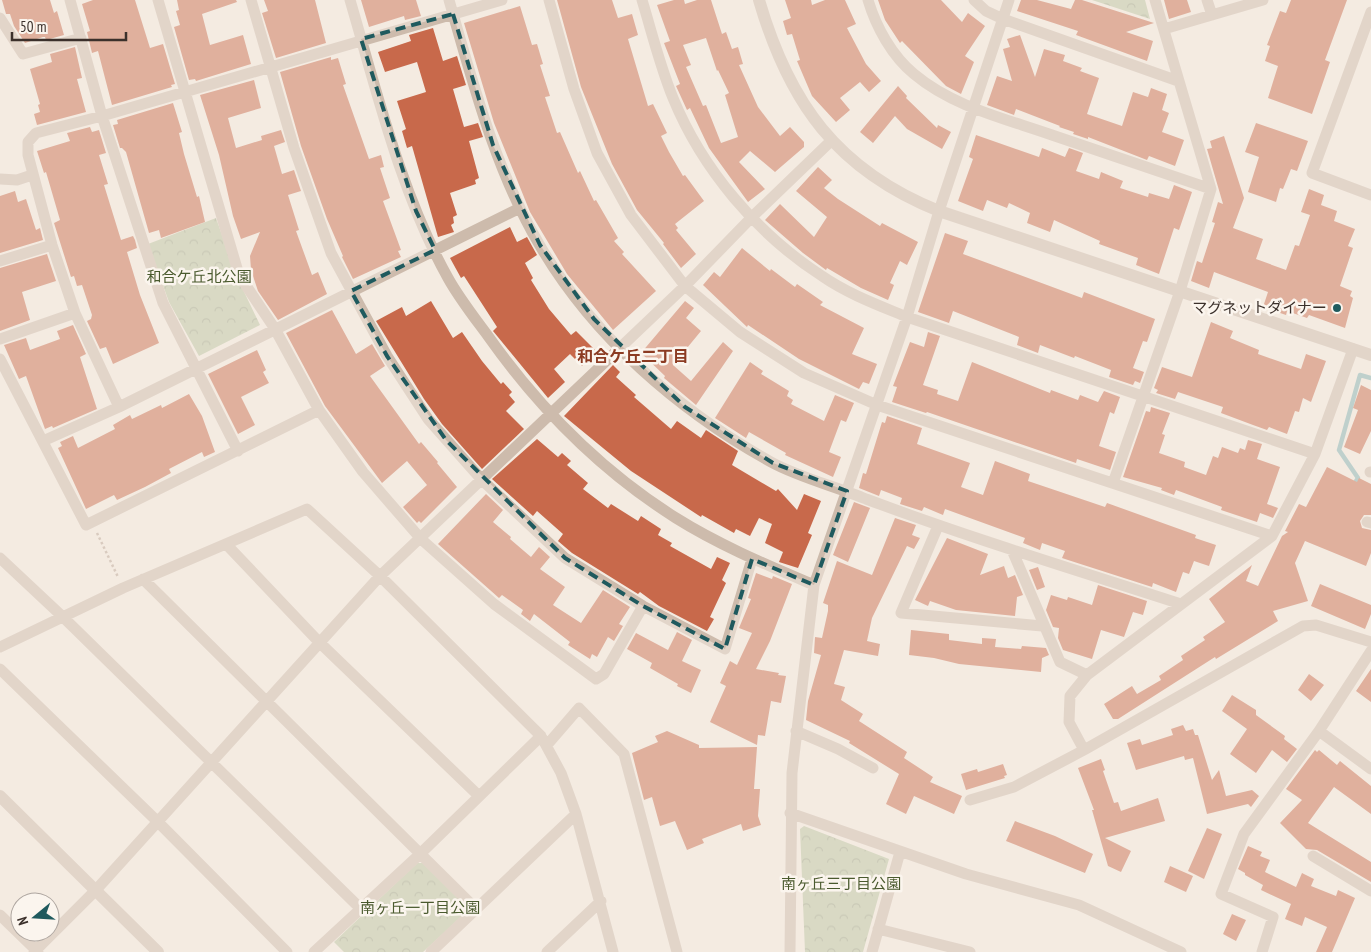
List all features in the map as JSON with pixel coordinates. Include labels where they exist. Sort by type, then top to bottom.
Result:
[{"type":"street","points":[[70,0],[102,116],[163,303],[238,451]]},
{"type":"street","points":[[158,0],[239,275],[275,329],[319,410],[363,472],[421,539],[494,604],[596,680],[604,674],[643,606]]},
{"type":"street","points":[[251,0],[294,148],[328,244],[351,292],[387,356],[428,419],[482,480],[565,558],[643,606],[725,650],[752,559]]},
{"type":"street","points":[[350,0],[416,211],[448,278],[519,380],[590,455],[675,518],[752,559],[814,585]]},
{"type":"street","points":[[449,0],[493,145],[520,208],[540,246],[570,290],[619,348],[685,407],[765,458],[847,491],[938,526],[1181,604]]},
{"type":"street","points":[[119,407],[75,313],[52,245],[32,175],[28,142],[36,133],[272,68],[361,39],[502,0]]},
{"type":"street","points":[[548,0],[574,89],[597,153],[631,215],[685,286],[740,332],[804,373],[877,405],[1272,536]]},
{"type":"street","points":[[642,0],[673,98],[693,139],[709,166],[767,234],[822,276],[855,295],[907,317],[1315,454]]},
{"type":"street","points":[[759,0],[778,60],[810,114],[856,164],[879,182],[912,200],[939,211],[1371,355]]},
{"type":"street","points":[[868,0],[881,32],[912,73],[932,87],[973,108],[1212,189]]},
{"type":"street","points":[[974,0],[986,11],[1003,20],[1178,80]]},
{"type":"street","points":[[790,952],[790,813],[796,730],[814,585],[907,317],[939,211],[1010,0]]},
{"type":"street","points":[[1114,484],[1180,291],[1212,189],[1155,0]]},
{"type":"street","points":[[1207,0],[1212,15]]},
{"type":"street","points":[[1164,29],[1263,0]]},
{"type":"street","points":[[1371,12],[1312,173],[1371,195]]},
{"type":"street","points":[[0,18],[24,54],[81,38]]},
{"type":"street","points":[[0,915],[36,951],[95,891],[380,576],[685,286],[752,217],[832,140]]},
{"type":"street","points":[[0,179],[17,180],[32,175]]},
{"type":"street","points":[[43,441],[119,407],[520,208]]},
{"type":"street","points":[[0,261],[52,245]]},
{"type":"street","points":[[0,339],[75,313]]},
{"type":"street","points":[[1084,750],[1069,722],[1070,696],[1087,675],[1272,536],[1315,454],[1353,349]]},
{"type":"street","points":[[0,359],[86,525],[319,410]]},
{"type":"street","points":[[0,647],[64,618],[123,588],[307,509],[380,576],[544,741],[562,773],[576,814],[614,952]]},
{"type":"street","points":[[938,526],[901,613],[1042,626]]},
{"type":"street","points":[[226,544],[319,642],[479,796]]},
{"type":"street","points":[[1012,550],[1042,626],[1060,662],[1087,675]]},
{"type":"street","points":[[0,558],[64,618],[360,908]]},
{"type":"street","points":[[143,580],[476,909]]},
{"type":"street","points":[[970,800],[1014,787],[1084,750],[1303,626],[1316,625],[1371,642]]},
{"type":"street","points":[[1262,952],[1273,918],[1221,894],[1244,834],[1319,731],[1371,651]]},
{"type":"street","points":[[0,668],[158,822],[287,952]]},
{"type":"street","points":[[314,952],[420,854],[479,796],[544,741],[579,708],[624,754],[677,952]]},
{"type":"street","points":[[796,730],[838,749],[873,768]]},
{"type":"street","points":[[1319,731],[1371,769]]},
{"type":"street","points":[[0,796],[158,952]]},
{"type":"street","points":[[790,813],[900,852],[1079,905],[1180,952]]},
{"type":"street","points":[[431,952],[576,814]]},
{"type":"street","points":[[872,952],[900,852]]},
{"type":"street","points":[[1312,856],[1371,890]]},
{"type":"street","points":[[547,952],[601,901]]},
{"type":"street","points":[[878,929],[970,952]]},
{"type":"path","points":[[92,522],[123,588]]},
{"type":"highlighted area","points":[[453,14],[493,145],[540,245],[594,319],[685,407],[773,463],[847,491],[814,585],[752,559],[725,649],[643,606],[565,558],[446,440],[387,356],[351,291],[435,250],[416,211],[361,39]]},
{"type":"green space","points":[[1092,0],[1145,0],[1150,19]]},
{"type":"green space","name":"和合ケ丘北公園","points":[[216,218],[237,277],[260,325],[199,356],[169,302],[148,244]]},
{"type":"green space","name":"南ヶ丘三丁目公園","points":[[804,826],[889,859],[863,952],[805,952],[800,829]]},
{"type":"green space","name":"南ヶ丘一丁目公園","points":[[417,863],[425,863],[467,903],[467,912],[423,952],[344,952],[334,942]]},
{"type":"building","points":[[2,0],[50,0],[54,13],[57,11],[64,35],[46,40],[43,37],[25,43],[14,26],[10,14],[6,14]]},
{"type":"building","points":[[93,0],[135,0],[150,48],[163,44],[175,84],[171,85],[172,87],[112,105],[98,51],[92,53],[87,32],[90,31],[82,4]]},
{"type":"building","points":[[177,0],[236,0],[237,2],[202,14],[210,45],[243,35],[251,64],[196,81],[195,79],[189,80],[174,27],[180,25],[176,11],[179,10]]},
{"type":"building","points":[[264,0],[315,0],[326,43],[276,58],[262,13],[268,11]]},
{"type":"building","points":[[361,0],[416,0],[421,16],[405,20],[404,16],[369,27]]},
{"type":"building","points":[[557,0],[612,0],[618,18],[632,14],[638,35],[628,39],[648,106],[653,104],[667,133],[661,136],[683,176],[685,175],[704,201],[675,224],[678,228],[676,230],[696,254],[681,268],[664,243],[637,210],[612,164],[581,87]]},
{"type":"building","points":[[674,0],[684,0],[685,4],[697,0],[711,0],[722,34],[726,32],[732,49],[738,47],[743,64],[739,65],[758,107],[780,136],[790,127],[804,142],[804,147],[775,172],[750,151],[739,162],[765,189],[748,202],[709,148],[690,108],[687,110],[676,86],[680,84],[664,43],[670,41],[657,5]],"holes":[[[706,38],[717,71],[729,93],[725,95],[738,137],[721,143],[706,105],[703,106],[686,67],[691,65],[683,45]]]},
{"type":"building","points":[[785,0],[811,0],[812,5],[825,0],[845,0],[856,24],[847,28],[866,64],[881,81],[869,92],[860,82],[840,98],[850,110],[836,122],[812,96],[797,61],[800,60],[792,34],[787,35],[783,21],[791,18]]},
{"type":"building","points":[[878,0],[941,0],[962,22],[968,13],[985,26],[965,56],[974,62],[961,94],[946,86],[902,41],[900,43],[885,20]]},
{"type":"building","points":[[1021,0],[1037,0],[1071,9],[1075,0],[1082,0],[1154,23],[1126,32],[1153,41],[1147,61],[1076,35],[1078,31],[1017,11]]},
{"type":"building","points":[[1164,0],[1187,0],[1191,12],[1169,19]]},
{"type":"building","points":[[1291,0],[1347,0],[1325,60],[1330,62],[1312,114],[1268,98],[1278,66],[1265,61],[1270,46],[1267,45],[1280,11],[1286,13]]},
{"type":"building","points":[[520,6],[532,45],[537,44],[543,64],[540,65],[550,96],[545,97],[557,133],[560,132],[578,173],[580,171],[594,201],[596,200],[618,238],[614,241],[624,252],[622,254],[656,291],[613,330],[567,274],[530,212],[494,123],[464,23]]},
{"type":"building","points":[[433,28],[443,61],[457,56],[466,85],[453,89],[464,127],[478,123],[483,137],[469,141],[479,178],[475,180],[476,184],[450,193],[457,215],[453,217],[454,223],[451,225],[454,232],[438,237],[412,146],[407,148],[402,131],[406,129],[397,101],[426,92],[417,62],[385,72],[378,52],[411,41],[409,35]]},
{"type":"building","points":[[1020,35],[1035,77],[1044,49],[1065,55],[1063,61],[1082,68],[1080,71],[1099,78],[1087,114],[1122,126],[1133,92],[1148,97],[1151,88],[1167,94],[1162,110],[1169,113],[1162,132],[1184,140],[1175,166],[1149,156],[1147,160],[1088,137],[1088,139],[1073,134],[1074,132],[1016,109],[1014,115],[987,105],[997,76],[1012,81],[1003,49],[1010,47],[1007,39]]},
{"type":"building","points":[[75,47],[82,78],[77,79],[86,112],[37,125],[34,114],[40,112],[38,105],[40,104],[30,69],[52,62],[50,54]]},
{"type":"building","points":[[331,57],[331,60],[338,58],[346,84],[343,85],[369,159],[381,155],[384,167],[380,168],[390,198],[383,201],[401,250],[398,251],[401,257],[353,279],[327,219],[301,146],[280,72]]},
{"type":"building","points":[[254,80],[261,108],[228,118],[236,148],[262,140],[261,136],[281,130],[285,142],[274,146],[282,174],[294,170],[301,191],[288,195],[299,230],[296,231],[312,275],[318,272],[327,294],[278,320],[258,291],[251,270],[250,256],[260,232],[241,239],[233,216],[219,155],[200,95]]},
{"type":"building","points":[[898,86],[907,96],[906,98],[937,128],[938,125],[951,132],[942,149],[907,129],[895,116],[873,143],[860,132]]},
{"type":"building","points":[[173,103],[182,132],[179,133],[184,154],[197,197],[199,196],[205,222],[161,238],[159,230],[149,233],[126,152],[120,148],[113,125],[118,124],[117,120]]},
{"type":"building","points":[[1256,123],[1308,141],[1297,171],[1291,169],[1283,189],[1280,188],[1276,202],[1248,192],[1259,157],[1245,152]]},
{"type":"building","points":[[90,127],[92,132],[99,130],[106,153],[99,155],[108,184],[104,185],[121,240],[133,236],[135,240],[137,248],[127,252],[140,295],[159,343],[113,364],[106,347],[100,349],[87,321],[91,319],[92,315],[82,285],[77,286],[74,276],[71,277],[54,223],[60,220],[46,172],[44,173],[37,151],[70,141],[67,133]]},
{"type":"building","points":[[976,135],[1039,157],[1042,148],[1065,157],[1069,148],[1083,153],[1076,171],[1099,179],[1101,172],[1123,181],[1120,188],[1148,197],[1149,193],[1169,199],[1174,185],[1192,192],[1179,230],[1174,228],[1159,274],[1136,265],[1138,258],[1099,244],[1100,241],[1054,220],[1050,232],[1027,223],[1030,213],[1009,203],[1007,208],[987,200],[983,211],[958,201],[973,159],[969,157]]},
{"type":"building","points":[[1224,136],[1244,198],[1233,228],[1263,239],[1256,259],[1286,270],[1295,245],[1299,246],[1310,215],[1301,212],[1309,189],[1324,195],[1321,205],[1337,211],[1334,221],[1355,229],[1348,246],[1353,248],[1340,286],[1352,291],[1350,296],[1353,298],[1345,328],[1309,315],[1307,318],[1287,311],[1286,315],[1263,307],[1268,292],[1214,272],[1209,288],[1191,281],[1197,261],[1202,263],[1215,223],[1212,222],[1218,202],[1223,204],[1207,149],[1212,148],[1210,141]]},
{"type":"building","points":[[818,167],[832,180],[824,188],[838,199],[880,226],[882,223],[918,242],[907,265],[900,261],[890,283],[894,285],[888,300],[861,288],[827,268],[826,270],[765,220],[780,204],[814,237],[827,217],[796,191]]},
{"type":"building","points":[[15,191],[18,202],[26,199],[36,230],[40,228],[43,240],[0,253],[0,196]]},
{"type":"building","points":[[510,227],[517,242],[527,237],[537,255],[525,263],[533,278],[531,280],[549,309],[571,335],[576,331],[597,352],[582,366],[570,354],[554,369],[565,382],[548,398],[493,331],[497,327],[464,276],[461,278],[450,258]]},
{"type":"building","points":[[945,233],[968,241],[963,254],[1082,298],[1084,292],[1155,319],[1147,342],[1143,341],[1133,368],[1144,372],[1140,383],[1135,381],[1133,385],[1109,377],[1111,370],[1040,345],[1038,353],[1017,345],[1019,337],[953,311],[949,323],[918,312]]},
{"type":"building","points":[[742,248],[770,271],[771,269],[795,287],[797,284],[823,302],[820,305],[864,328],[852,354],[877,364],[869,384],[863,382],[859,389],[799,359],[748,325],[747,327],[703,285],[714,272],[720,277]]},
{"type":"building","points":[[47,254],[56,281],[22,292],[30,320],[0,331],[0,268]]},
{"type":"building","points":[[431,301],[453,338],[462,332],[501,384],[503,382],[512,392],[509,395],[515,402],[506,411],[524,429],[482,469],[442,424],[424,399],[376,321],[402,307],[406,316]]},
{"type":"building","points":[[685,301],[694,308],[686,318],[701,331],[673,365],[691,381],[723,342],[733,351],[696,405],[664,378],[665,376],[641,353]]},
{"type":"building","points":[[332,310],[356,354],[372,344],[385,366],[370,376],[419,444],[421,442],[457,487],[421,523],[419,521],[417,523],[403,507],[427,485],[407,461],[382,483],[325,406],[286,333]]},
{"type":"building","points":[[1211,322],[1233,331],[1230,338],[1259,350],[1258,354],[1301,369],[1306,354],[1326,361],[1311,402],[1303,398],[1299,412],[1295,411],[1287,434],[1269,427],[1267,430],[1221,413],[1223,407],[1178,392],[1175,399],[1156,393],[1158,390],[1154,388],[1162,367],[1192,377]]},
{"type":"building","points":[[73,325],[86,354],[80,357],[97,409],[53,428],[52,426],[45,429],[26,376],[19,379],[4,345],[26,338],[30,350],[60,339],[57,331]]},
{"type":"building","points":[[928,332],[940,336],[923,385],[938,390],[937,394],[958,401],[972,362],[1050,393],[1051,390],[1078,400],[1080,395],[1098,402],[1104,391],[1120,397],[1114,414],[1110,412],[1099,446],[1116,452],[1110,470],[1077,459],[1076,463],[927,412],[892,402],[897,387],[893,386],[910,342],[924,347]]},
{"type":"building","points":[[257,350],[266,370],[263,372],[269,383],[241,397],[255,425],[238,434],[208,374]]},
{"type":"building","points":[[750,362],[763,371],[761,374],[789,391],[787,396],[793,400],[791,404],[824,421],[835,395],[854,403],[846,422],[841,420],[829,452],[841,457],[833,477],[785,455],[786,453],[749,432],[746,438],[715,418]]},
{"type":"building","points":[[613,365],[620,372],[616,377],[636,395],[634,397],[671,429],[677,421],[701,438],[706,430],[738,451],[732,465],[776,491],[778,489],[797,510],[804,494],[821,501],[808,533],[812,535],[798,568],[779,562],[783,552],[765,543],[772,524],[759,518],[750,536],[736,529],[734,533],[702,515],[701,517],[631,471],[564,416]]},
{"type":"building","points":[[1361,385],[1371,390],[1371,431],[1360,454],[1344,447],[1358,410],[1353,408]]},
{"type":"building","points":[[189,394],[202,416],[215,452],[204,457],[202,452],[169,469],[171,473],[145,487],[117,500],[114,495],[86,509],[58,448],[62,446],[60,442],[73,436],[78,448],[115,429],[113,425],[130,415],[132,419],[161,405],[162,408]]},
{"type":"building","points":[[1151,407],[1170,413],[1162,434],[1165,435],[1159,453],[1185,462],[1184,467],[1206,475],[1213,456],[1218,458],[1222,447],[1238,453],[1240,448],[1245,450],[1248,440],[1262,444],[1257,459],[1280,467],[1267,504],[1278,508],[1273,518],[1260,513],[1257,522],[1221,510],[1222,507],[1176,490],[1174,495],[1161,490],[1162,488],[1123,477],[1146,411],[1150,412]]},
{"type":"building","points":[[887,416],[922,428],[917,444],[970,463],[961,487],[983,495],[995,461],[1030,474],[1028,481],[1105,507],[1107,503],[1196,535],[1195,538],[1216,545],[1209,566],[1194,561],[1189,574],[1183,572],[1176,592],[1153,583],[1152,587],[1062,558],[1065,551],[1042,543],[1040,550],[1023,543],[1025,538],[945,509],[943,515],[924,507],[922,511],[900,504],[902,498],[881,490],[879,496],[859,488],[863,473],[866,474],[882,422],[885,423]]},
{"type":"building","points":[[537,439],[558,457],[562,453],[571,461],[567,465],[588,483],[583,489],[608,508],[611,504],[638,521],[641,516],[661,529],[658,535],[672,543],[670,546],[711,569],[717,557],[730,563],[722,580],[726,583],[710,617],[714,619],[707,631],[659,606],[640,592],[638,594],[572,553],[558,541],[563,534],[537,511],[533,516],[492,479]]},
{"type":"building","points":[[1327,467],[1357,482],[1359,478],[1371,484],[1371,515],[1364,515],[1360,521],[1362,528],[1371,530],[1371,553],[1366,566],[1305,541],[1295,563],[1308,601],[1273,611],[1278,621],[1216,659],[1215,657],[1118,719],[1113,719],[1104,704],[1132,686],[1137,694],[1161,680],[1159,676],[1183,660],[1181,656],[1205,640],[1203,637],[1225,622],[1209,599],[1252,565],[1246,581],[1258,586],[1282,536],[1288,532],[1285,531],[1299,504],[1306,507]]},
{"type":"building","points":[[486,494],[503,510],[493,522],[511,537],[510,539],[531,557],[539,547],[550,557],[540,569],[565,587],[553,605],[581,623],[603,590],[630,607],[619,624],[623,626],[614,641],[608,637],[597,657],[592,654],[590,659],[568,645],[570,642],[534,614],[530,621],[521,614],[523,610],[502,595],[499,598],[438,544]]},
{"type":"building","points":[[854,502],[870,508],[848,562],[833,555]]},
{"type":"building","points":[[895,518],[916,525],[912,535],[920,538],[914,549],[907,546],[872,618],[867,641],[880,644],[878,656],[844,650],[834,684],[845,687],[841,700],[863,714],[859,721],[907,752],[904,758],[933,777],[930,782],[962,796],[954,814],[914,796],[906,814],[886,804],[899,774],[849,743],[850,741],[806,720],[808,701],[821,655],[814,653],[815,637],[822,638],[828,611],[828,605],[823,603],[837,561],[872,575]]},
{"type":"building","points":[[947,538],[988,554],[980,575],[1004,566],[1008,578],[1015,575],[1023,595],[1017,597],[1015,616],[956,610],[930,601],[928,606],[915,600]]},
{"type":"building","points":[[1038,567],[1045,587],[1037,590],[1029,570]]},
{"type":"building","points":[[756,573],[772,579],[773,576],[792,584],[770,641],[756,669],[786,676],[781,703],[771,701],[765,736],[758,735],[757,745],[710,722],[726,686],[720,683],[730,661],[737,665],[752,633],[739,628],[751,599],[748,598]]},
{"type":"building","points":[[1320,584],[1371,605],[1371,614],[1365,629],[1311,606]]},
{"type":"building","points":[[1098,585],[1147,601],[1143,615],[1133,612],[1124,637],[1101,630],[1092,659],[1063,650],[1058,638],[1059,628],[1053,627],[1046,610],[1051,595],[1067,600],[1068,597],[1092,605]]},
{"type":"building","points":[[911,630],[949,634],[949,640],[982,644],[982,638],[996,639],[995,647],[1021,649],[1022,646],[1046,648],[1049,655],[1042,658],[1041,672],[959,664],[909,655]]},
{"type":"building","points":[[677,632],[692,640],[682,661],[701,670],[691,693],[650,668],[652,663],[627,649],[636,633],[668,650]]},
{"type":"building","points":[[1371,669],[1371,702],[1356,691]]},
{"type":"building","points":[[1309,674],[1324,685],[1311,701],[1298,690]]},
{"type":"building","points":[[1232,695],[1256,710],[1256,715],[1285,736],[1284,739],[1297,749],[1287,762],[1272,750],[1256,773],[1230,754],[1247,729],[1222,711]]},
{"type":"building","points":[[1183,725],[1186,731],[1193,729],[1195,735],[1198,735],[1212,780],[1219,770],[1226,796],[1252,790],[1259,796],[1251,807],[1248,804],[1207,814],[1193,758],[1185,760],[1184,756],[1136,770],[1127,743],[1140,739],[1142,745],[1173,735],[1171,729]]},
{"type":"building","points":[[667,731],[699,745],[699,748],[757,747],[754,789],[760,789],[758,816],[761,825],[743,831],[741,824],[702,839],[704,843],[687,850],[675,821],[660,826],[652,797],[644,800],[632,753],[658,742],[655,736]]},
{"type":"building","points":[[1315,750],[1317,752],[1319,750],[1337,765],[1340,761],[1371,786],[1371,814],[1334,787],[1308,823],[1371,862],[1371,882],[1317,850],[1306,849],[1280,823],[1302,800],[1286,789]]},
{"type":"building","points":[[1101,759],[1114,803],[1118,802],[1121,811],[1158,798],[1165,821],[1105,838],[1131,851],[1121,872],[1108,866],[1092,810],[1094,810],[1078,768]]},
{"type":"building","points":[[1003,764],[1007,775],[1004,776],[1005,778],[966,790],[961,774],[977,769],[978,772]]},
{"type":"building","points":[[1015,821],[1055,836],[1093,854],[1085,873],[1006,841]]},
{"type":"building","points":[[1207,828],[1222,834],[1204,879],[1188,871]]},
{"type":"building","points":[[1248,846],[1262,852],[1260,856],[1270,860],[1265,872],[1296,887],[1302,873],[1314,879],[1311,886],[1336,896],[1338,890],[1355,898],[1332,952],[1316,952],[1327,927],[1305,917],[1302,926],[1285,919],[1291,904],[1261,890],[1263,885],[1238,869]]},
{"type":"building","points":[[1170,866],[1193,876],[1186,892],[1164,882]]},
{"type":"building","points":[[1232,914],[1246,920],[1236,941],[1223,934]]},
{"type":"waterway","points":[[1353,486],[1358,478],[1339,450],[1360,375],[1371,378]]},
{"type":"place","name":"マグネットダイナー","points":[[1337,308]]},
{"type":"district","name":"和合ケ丘二丁目","points":[[633,356]]}]
